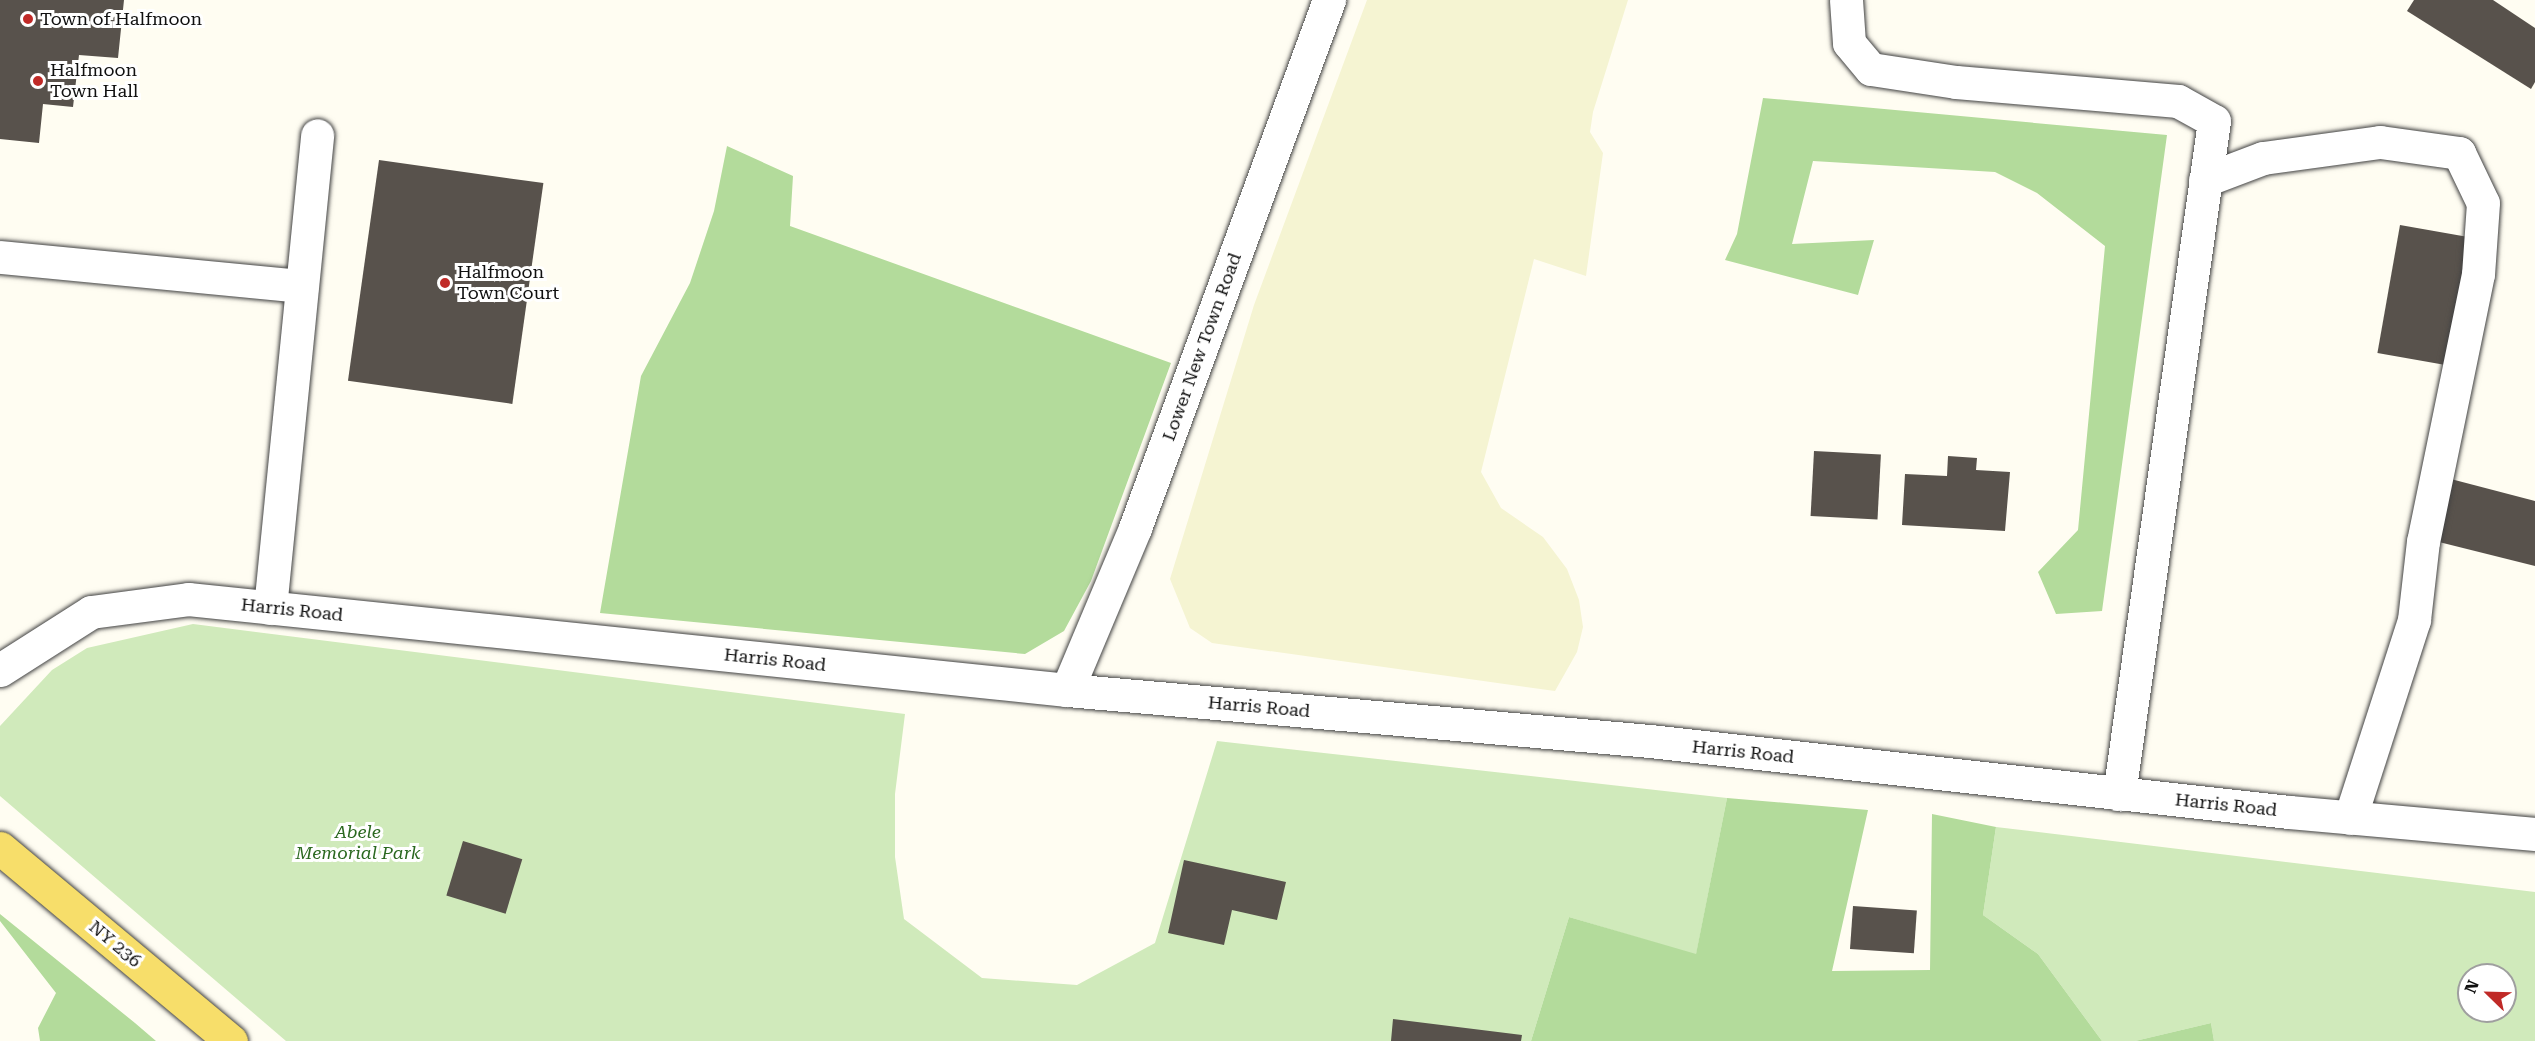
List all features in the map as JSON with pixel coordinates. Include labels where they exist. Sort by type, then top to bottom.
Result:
[{"type":"main road","name":"NY 236","points":[[0,848],[231,1041]]},
{"type":"street","name":"Lower New Town Road","points":[[1067,690],[1135,528],[1329,0]]},
{"type":"street","points":[[1846,0],[1849,43],[1870,69],[1956,82],[2178,101],[2214,121],[2119,794]]},
{"type":"street","points":[[270,608],[317,135]]},
{"type":"street","points":[[2205,180],[2263,158],[2380,142],[2459,153],[2483,203],[2478,274],[2422,541],[2414,620],[2350,818]]},
{"type":"street","points":[[0,257],[302,286]]},
{"type":"street","name":"Harris Road","points":[[0,670],[91,612],[188,599],[1067,690],[1650,741],[2119,794],[2535,834]]},
{"type":"green space","points":[[1367,0],[1628,0],[1593,112],[1590,132],[1603,153],[1586,276],[1534,259],[1481,472],[1501,508],[1543,537],[1567,569],[1579,600],[1583,627],[1577,652],[1555,691],[1212,643],[1190,628],[1170,579],[1254,305]]},
{"type":"green space","points":[[1763,98],[2167,135],[2102,611],[2056,614],[2038,572],[2078,530],[2105,246],[2037,193],[1995,172],[1813,161],[1792,244],[1874,240],[1858,295],[1725,260],[1737,234]]},
{"type":"green space","points":[[727,146],[793,176],[790,226],[1171,363],[1091,581],[1064,631],[1025,654],[600,613],[641,376],[690,283],[714,211]]},
{"type":"green space","name":"Abele Memorial Park","points":[[193,624],[905,714],[895,794],[895,857],[904,919],[982,978],[1077,985],[1155,943],[1217,741],[1727,798],[1696,955],[1569,917],[1531,1041],[286,1041],[0,796],[0,726],[52,670],[87,648]]},
{"type":"green space","points":[[1727,798],[1868,810],[1832,971],[1930,970],[1932,814],[1996,827],[1983,915],[2038,954],[2102,1041],[1531,1041],[1569,917],[1696,954]]},
{"type":"green space","points":[[1996,827],[2535,892],[2535,1041],[2214,1041],[2211,1023],[2135,1041],[2102,1041],[2038,954],[1983,915]]},
{"type":"green space","points":[[0,914],[156,1041],[40,1041],[38,1028],[56,993],[0,921]]},
{"type":"green space","points":[[2211,1023],[2214,1041],[2135,1041]]},
{"type":"building","name":"Halfmoon Town Hall","points":[[0,0],[124,0],[118,58],[79,55],[73,107],[43,104],[39,143],[0,139]]},
{"type":"building","points":[[2414,0],[2493,0],[2535,28],[2535,82],[2531,89],[2407,11]]},
{"type":"building","name":"Halfmoon Town Court","points":[[379,160],[543,183],[512,404],[348,381]]},
{"type":"building","points":[[2400,225],[2471,238],[2448,366],[2377,353]]},
{"type":"building","points":[[1814,451],[1881,455],[1878,519],[1811,516]]},
{"type":"building","points":[[1948,456],[1977,458],[1976,470],[2010,472],[2005,531],[1902,525],[1905,474],[1947,476]]},
{"type":"building","points":[[2447,478],[2535,501],[2535,566],[2431,540]]},
{"type":"building","points":[[463,841],[522,859],[506,914],[446,896]]},
{"type":"building","points":[[1184,860],[1286,882],[1277,920],[1232,910],[1224,945],[1168,933]]},
{"type":"building","points":[[1853,906],[1917,910],[1914,953],[1850,949]]},
{"type":"building","points":[[1393,1019],[1522,1035],[1521,1041],[1391,1041]]},
{"type":"place","name":"Town of Halfmoon","points":[[28,19]]},
{"type":"place","name":"Halfmoon Town Hall","points":[[38,81]]},
{"type":"place","name":"Halfmoon Town Court","points":[[445,283]]}]
